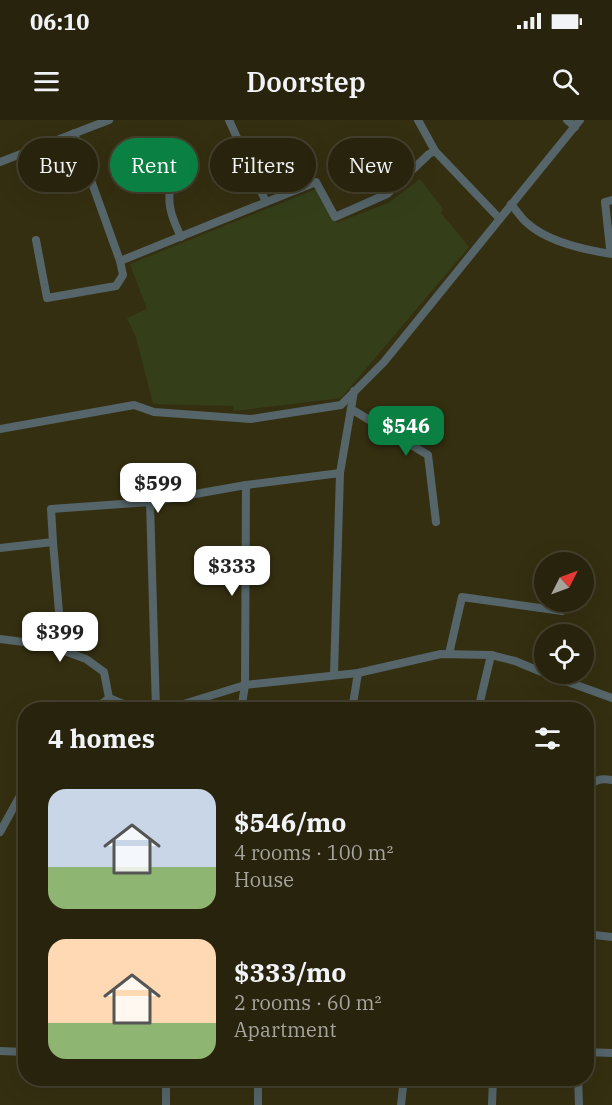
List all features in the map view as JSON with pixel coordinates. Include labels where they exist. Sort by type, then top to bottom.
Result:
[{"type":"street","points":[[0,162],[109,120]]},
{"type":"street","points":[[229,120],[266,202]]},
{"type":"street","points":[[418,120],[435,151],[499,218]]},
{"type":"street","points":[[0,428],[134,405],[154,412],[250,418],[341,405],[384,362],[577,123],[567,120]]},
{"type":"street","points":[[36,240],[47,298],[116,286],[123,275],[74,133]]},
{"type":"street","points":[[120,261],[316,182],[335,217],[387,194],[435,151]]},
{"type":"street","points":[[170,192],[168,200],[172,216],[181,237]]},
{"type":"street","points":[[511,204],[527,223],[557,240],[579,249],[612,253],[605,202],[612,200]]},
{"type":"street","points":[[334,674],[340,473],[354,391]]},
{"type":"street","points":[[351,409],[428,455],[436,522]]},
{"type":"street","points":[[62,648],[51,509],[150,502],[246,485],[340,473]]},
{"type":"street","points":[[242,702],[245,685],[246,485]]},
{"type":"street","points":[[150,502],[156,702]]},
{"type":"street","points":[[0,548],[53,542]]},
{"type":"street","points":[[449,654],[462,597],[534,607]]},
{"type":"street","points":[[0,639],[62,648],[86,659],[104,672],[109,698]]},
{"type":"street","points":[[190,702],[245,685],[358,673],[441,654],[491,655],[534,669]]},
{"type":"street","points":[[479,702],[491,655]]},
{"type":"street","points":[[353,702],[358,673]]},
{"type":"street","points":[[574,684],[612,698]]},
{"type":"street","points":[[109,698],[118,702]]},
{"type":"street","points":[[104,702],[109,698]]},
{"type":"street","points":[[594,781],[598,779],[612,780]]},
{"type":"street","points":[[0,831],[18,799]]},
{"type":"street","points":[[594,935],[612,937]]},
{"type":"street","points":[[0,1052],[18,1052]]},
{"type":"street","points":[[594,1052],[612,1053]]},
{"type":"street","points":[[166,1086],[166,1105]]},
{"type":"street","points":[[258,1086],[258,1105]]},
{"type":"street","points":[[401,1105],[403,1086]]},
{"type":"street","points":[[492,1105],[493,1086]]},
{"type":"street","points":[[578,1086],[579,1105]]},
{"type":"green space","points":[[420,179],[443,209],[441,213],[469,247],[341,398],[234,411],[233,406],[153,404],[136,337],[127,318],[147,309],[130,264],[309,192],[316,192],[316,189],[336,223],[388,203],[403,192],[414,192],[414,184]]}]
